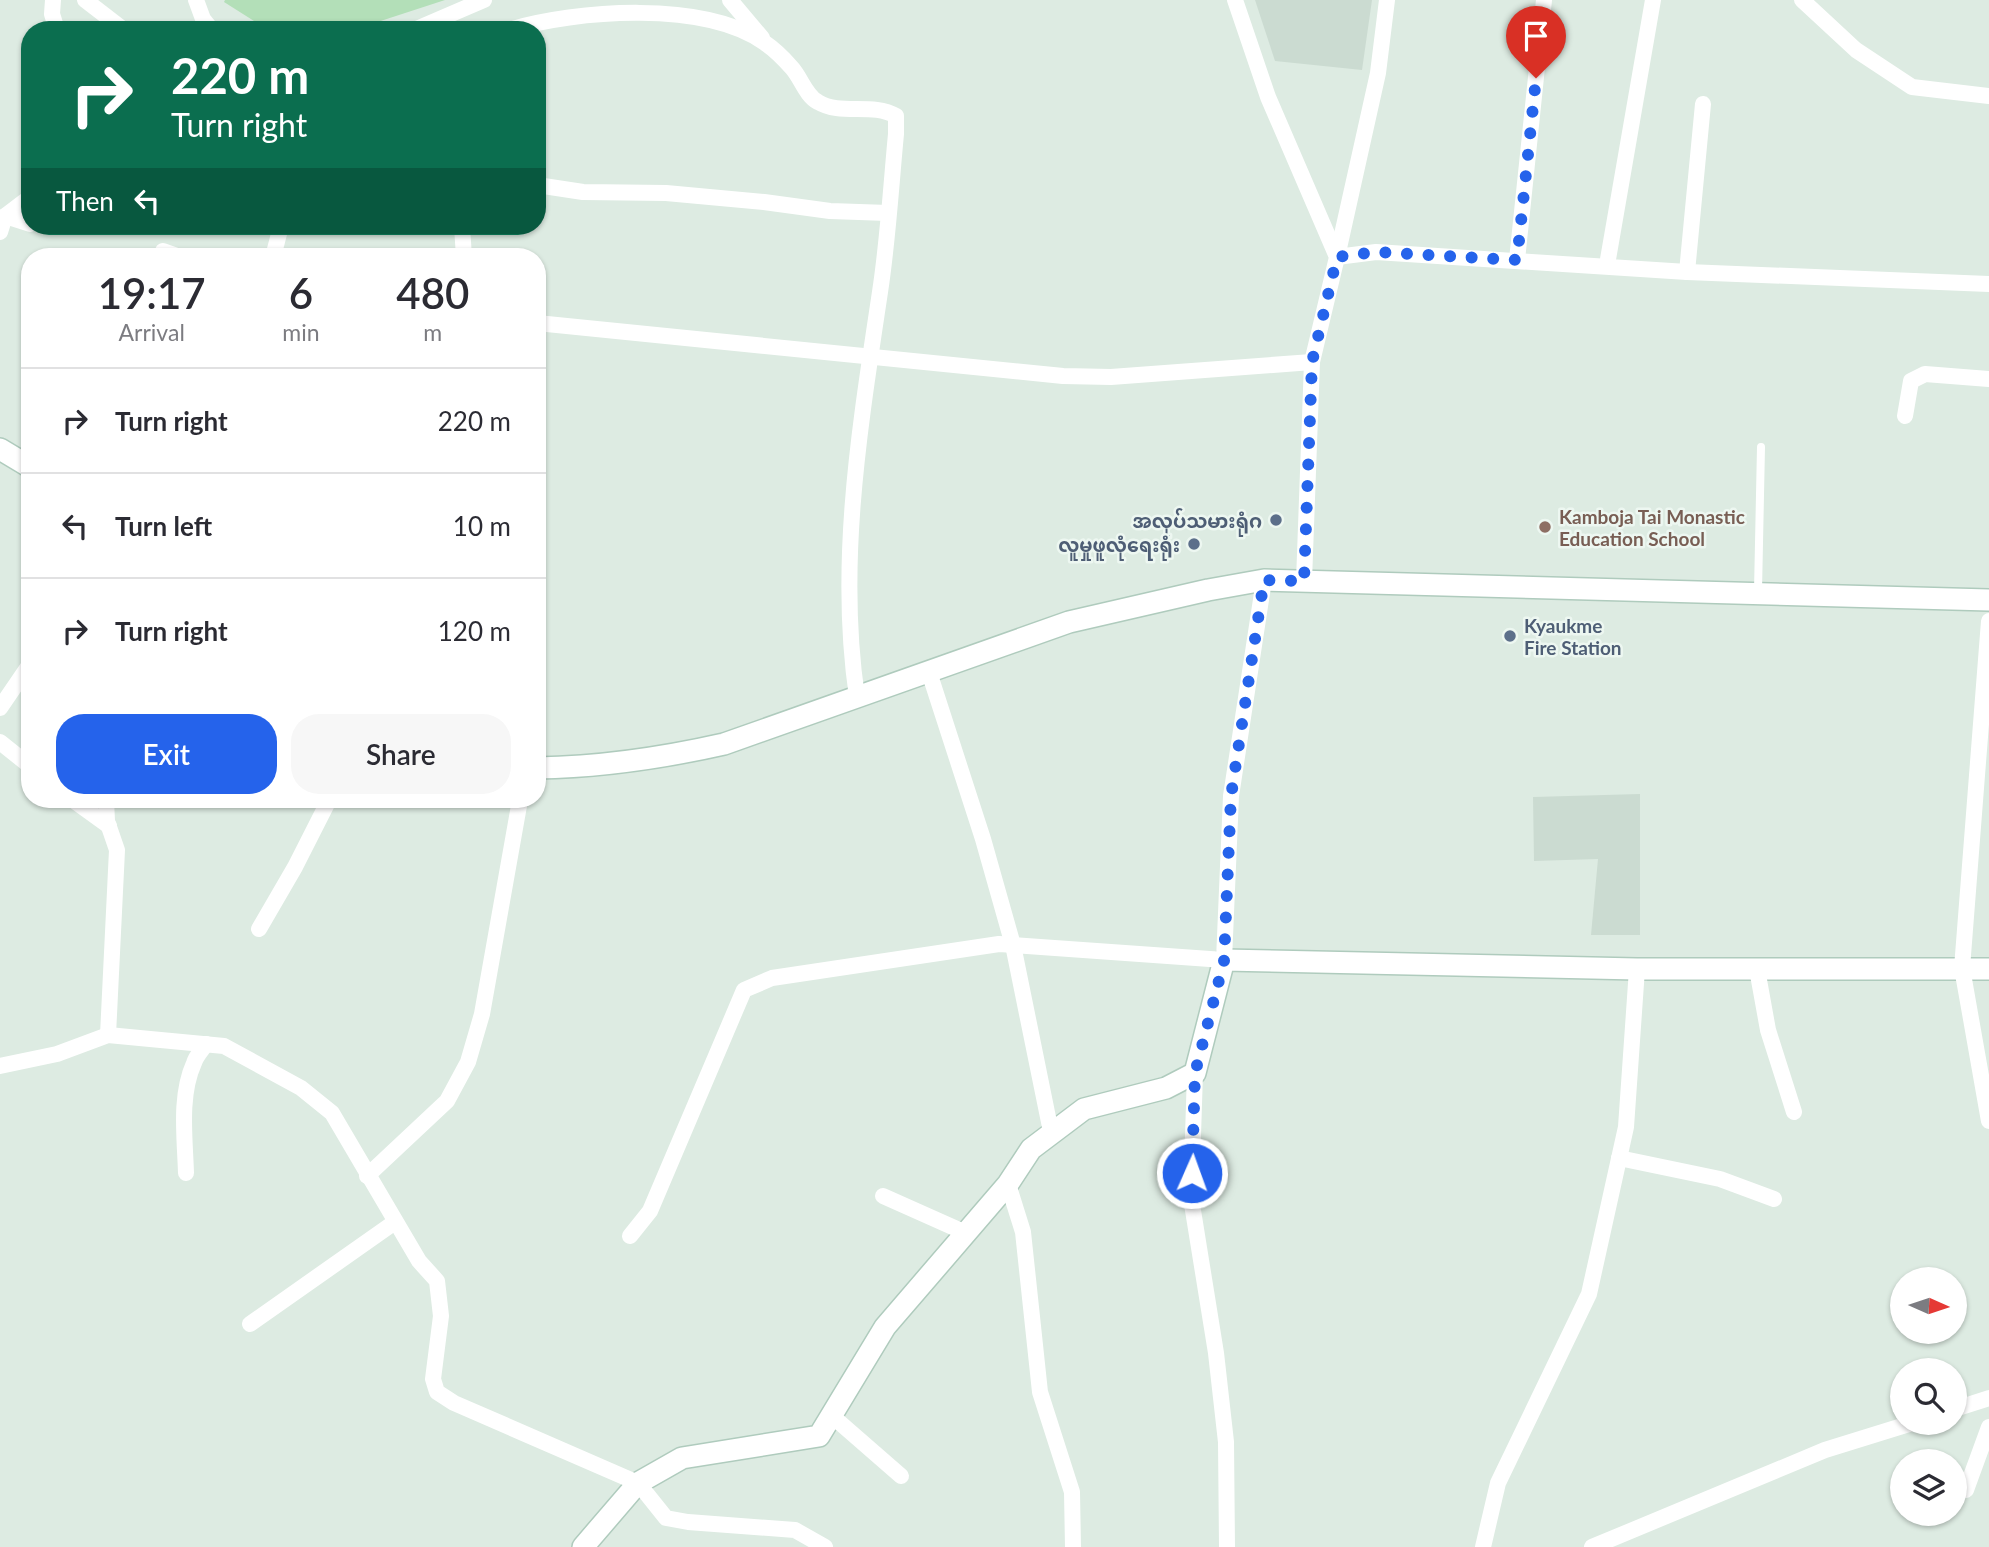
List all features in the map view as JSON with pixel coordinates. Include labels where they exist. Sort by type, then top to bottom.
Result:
[{"type":"main road","points":[[0,449],[21,462]]},
{"type":"main road","points":[[546,768],[594,767],[668,757],[724,744],[1069,622],[1264,580],[1989,600]]},
{"type":"main road","points":[[591,1543],[638,1483],[682,1458],[818,1436],[885,1327],[1008,1184],[1031,1149],[1084,1109],[1166,1088],[1195,1073],[1224,961],[1637,969],[1989,969]]},
{"type":"street","points":[[53,0],[54,21]]},
{"type":"street","points":[[85,0],[112,21]]},
{"type":"street","points":[[196,0],[205,21]]},
{"type":"street","points":[[435,21],[484,0]]},
{"type":"street","points":[[730,0],[765,43],[793,69],[816,102],[828,106],[886,111],[896,116],[880,289],[855,464],[848,624],[857,697]]},
{"type":"street","points":[[1235,0],[1268,97],[1337,257]]},
{"type":"street","points":[[1304,581],[1312,362],[1378,73],[1387,0]]},
{"type":"street","points":[[1517,260],[1544,0]]},
{"type":"street","points":[[1608,265],[1653,0]]},
{"type":"street","points":[[1802,0],[1856,50],[1912,87],[1989,96]]},
{"type":"street","points":[[546,21],[570,15],[671,13],[714,22],[765,43]]},
{"type":"street","points":[[1687,272],[1703,104]]},
{"type":"street","points":[[546,186],[583,192],[666,193],[830,211],[888,213]]},
{"type":"street","points":[[0,232],[5,216],[21,204]]},
{"type":"street","points":[[5,216],[21,221]]},
{"type":"street","points":[[1337,257],[1376,252],[1687,272],[1989,284]]},
{"type":"street","points":[[546,324],[1014,372],[1111,377],[1312,362]]},
{"type":"street","points":[[1905,416],[1912,380],[1915,377],[1925,373],[1989,379]]},
{"type":"street","points":[[630,1236],[650,1211],[744,990],[772,978],[999,944],[1224,961],[1231,796],[1264,580]]},
{"type":"street","points":[[1989,621],[1962,968],[1989,1121]]},
{"type":"street","points":[[929,672],[983,839],[1013,945],[1051,1132]]},
{"type":"street","points":[[0,708],[21,677]]},
{"type":"street","points":[[0,742],[21,759]]},
{"type":"street","points":[[84,808],[109,826]]},
{"type":"street","points":[[107,808],[109,826],[117,850],[108,1035]]},
{"type":"street","points":[[259,929],[325,808]]},
{"type":"street","points":[[367,1176],[447,1101],[468,1062],[482,1014],[519,808]]},
{"type":"street","points":[[1483,1547],[1498,1483],[1589,1294],[1626,1127],[1637,969]]},
{"type":"street","points":[[1757,969],[1768,1030],[1794,1112]]},
{"type":"street","points":[[0,1066],[57,1054],[108,1035],[224,1046],[300,1088],[332,1113],[395,1223],[419,1261],[437,1281],[441,1316],[433,1379],[437,1392],[454,1403],[638,1483],[666,1517],[688,1522],[794,1530],[825,1547]]},
{"type":"street","points":[[186,1173],[184,1114],[193,1063],[206,1044]]},
{"type":"street","points":[[1195,1073],[1191,1198],[1216,1353],[1226,1442],[1227,1547]]},
{"type":"street","points":[[1619,1158],[1720,1179],[1774,1199]]},
{"type":"street","points":[[1008,1184],[1023,1232],[1040,1392],[1072,1492],[1073,1547]]},
{"type":"street","points":[[883,1196],[965,1233]]},
{"type":"street","points":[[250,1324],[395,1223]]},
{"type":"street","points":[[1967,1405],[1989,1398]]},
{"type":"street","points":[[831,1415],[901,1476]]},
{"type":"street","points":[[1967,1487],[1989,1427]]},
{"type":"street","points":[[1592,1547],[1825,1450],[1890,1430]]},
{"type":"lane","points":[[1758,594],[1760,447]]},
{"type":"shaded area","points":[[1255,0],[1372,0],[1362,70],[1275,61]]},
{"type":"shaded area","points":[[1640,794],[1640,935],[1591,935],[1598,859],[1534,861],[1533,797]]},
{"type":"green space","points":[[445,0],[381,21],[254,21],[224,2]]},
{"type":"place","name":"အလုပ်သမားရုံဂ","points":[[1276,520]]},
{"type":"place","name":"Kamboja Tai Monastic Education School","points":[[1545,527]]},
{"type":"place","name":"လူမှုဖူလုံရေးရုံး","points":[[1194,544]]},
{"type":"place","name":"Kyaukme Fire Station","points":[[1510,636]]},
{"type":"route","points":[[1192,1173],[1195,1073],[1224,961],[1231,796],[1264,580],[1304,581],[1312,362],[1337,257],[1376,252],[1517,260],[1536,78]]}]
